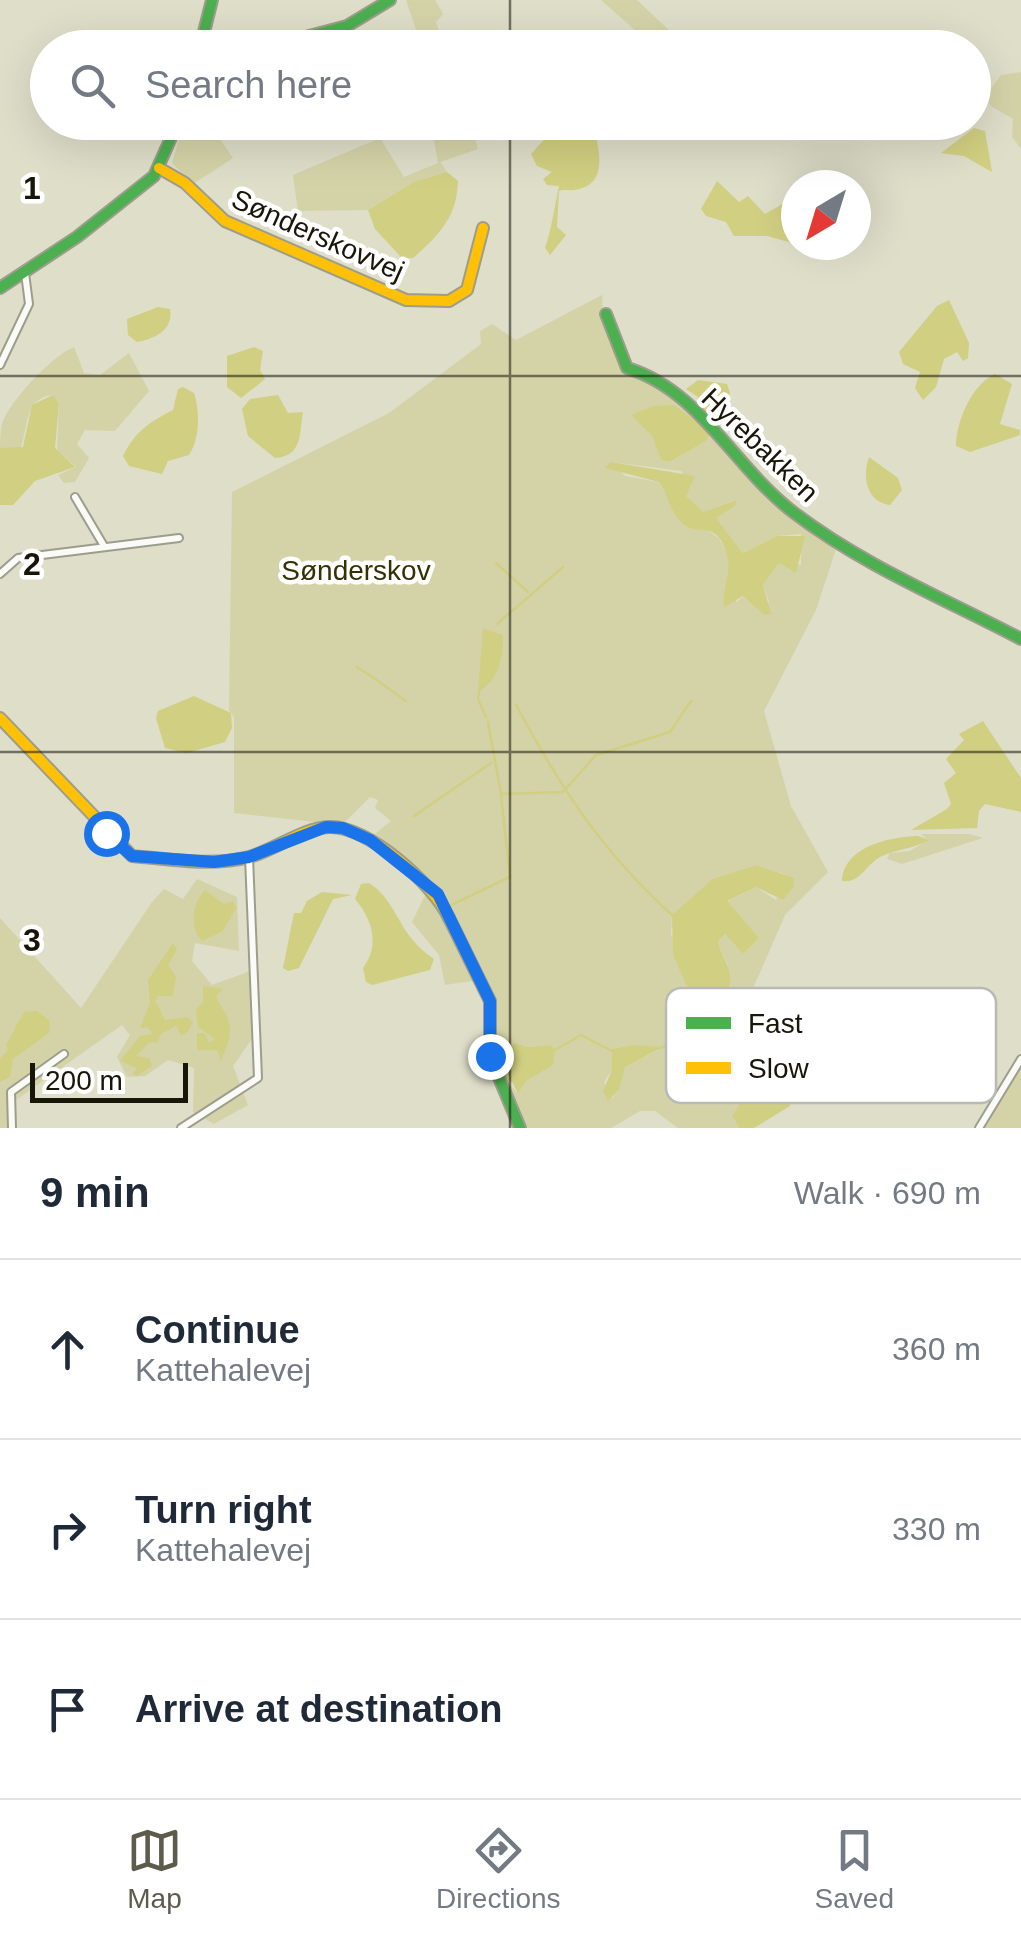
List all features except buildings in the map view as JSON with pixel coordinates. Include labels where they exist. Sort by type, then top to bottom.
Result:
[{"type":"street","points":[[204,30],[212,0]]},
{"type":"street","points":[[334,30],[390,0]]},
{"type":"street","points":[[0,288],[77,237],[159,168],[171,140]]},
{"type":"street","name":"Sønderskovvej","points":[[159,168],[185,184],[225,220],[406,300],[449,301],[467,290],[484,228]]},
{"type":"street","points":[[0,365],[29,304],[25,273]]},
{"type":"street","name":"Hyrebakken","points":[[606,314],[627,368],[646,371],[703,417],[756,480],[805,521],[1021,639]]},
{"type":"street","points":[[75,497],[104,546]]},
{"type":"street","points":[[0,574],[18,558],[180,538]]},
{"type":"street","points":[[0,718],[127,854],[214,862],[249,857],[326,827],[343,828],[370,840],[429,882],[490,1001],[490,1056],[520,1128]]},
{"type":"street","points":[[182,1128],[258,1078],[249,857]]},
{"type":"street","points":[[12,1128],[11,1092],[64,1054]]},
{"type":"street","points":[[996,1100],[1021,1060]]},
{"type":"street","points":[[979,1128],[994,1103]]},
{"type":"green space","points":[[406,0],[435,0],[443,14],[436,22],[439,30],[416,30]]},
{"type":"green space","points":[[601,0],[637,0],[669,30],[635,30]]},
{"type":"green space","points":[[1021,72],[1021,149],[1012,137],[1013,119],[991,106],[991,89],[1001,75]]},
{"type":"green space","points":[[179,140],[221,140],[233,158],[193,184],[172,163]]},
{"type":"green space","points":[[375,140],[381,140],[404,177],[438,163],[434,140],[475,140],[478,149],[440,162],[447,172],[414,182],[368,210],[298,211],[293,175]]},
{"type":"green space","name":"Sønderskov","points":[[602,295],[603,314],[626,369],[664,386],[680,399],[753,476],[838,543],[816,610],[764,711],[791,806],[828,872],[785,915],[753,988],[728,988],[731,974],[718,942],[725,934],[743,954],[759,938],[726,902],[756,887],[776,900],[784,874],[756,865],[712,879],[672,915],[671,935],[706,988],[666,988],[666,1103],[744,1103],[732,1116],[739,1128],[678,1128],[655,1111],[640,1111],[611,1128],[523,1128],[490,1050],[495,1020],[484,979],[445,985],[439,955],[412,922],[432,881],[371,837],[391,821],[375,808],[378,800],[370,797],[342,825],[234,813],[234,717],[229,710],[232,492],[389,413],[481,344],[480,331],[492,324],[516,340]],"holes":[[[631,415],[706,441],[669,462],[661,460],[652,435]],[[611,462],[681,471],[691,486],[685,491],[688,502],[703,512],[735,500],[736,505],[715,517],[743,553],[777,536],[801,534],[801,565],[779,563],[763,585],[769,602],[764,615],[743,596],[737,602],[729,587],[728,556],[719,538],[671,505],[659,482],[625,476]],[[514,1043],[527,1047],[550,1045],[518,1094],[504,1078]],[[632,1045],[660,1049],[625,1067],[613,1098],[604,1082],[612,1070],[613,1049]]]},
{"type":"green space","points":[[74,347],[84,373],[100,375],[129,353],[149,391],[115,431],[85,430],[77,444],[89,458],[75,482],[64,483],[58,475],[76,467],[57,450],[59,402],[52,395],[32,408],[20,449],[0,452],[0,436],[3,421],[24,390],[55,359]]},
{"type":"green space","points":[[921,834],[969,834],[983,838],[902,864],[887,859],[890,853],[910,851],[928,840]]},
{"type":"green space","points":[[197,879],[237,897],[239,951],[195,943],[192,961],[212,985],[253,970],[254,1036],[233,1066],[248,1105],[214,1124],[193,1112],[194,1068],[168,1060],[145,1076],[127,1077],[117,1057],[130,1035],[122,1025],[13,1102],[9,1128],[0,1128],[0,918],[81,1008],[152,902],[164,889],[183,899]]},
{"type":"green space","points":[[1021,1064],[1021,1128],[981,1128]]},
{"type":"shaded area","points":[[544,140],[597,140],[599,161],[594,180],[574,190],[559,191],[557,227],[566,235],[550,255],[545,248],[559,186],[547,185],[543,179],[552,172],[537,166],[531,154]]},
{"type":"shaded area","points":[[958,140],[987,140],[992,172],[964,156],[941,153]]},
{"type":"shaded area","points":[[447,172],[458,181],[450,215],[413,258],[402,258],[375,229],[368,210],[414,182]]},
{"type":"shaded area","points":[[717,181],[739,202],[748,196],[765,214],[781,205],[781,240],[734,236],[726,222],[706,216],[701,209]]},
{"type":"shaded area","points":[[949,300],[969,343],[968,358],[963,361],[957,352],[944,359],[936,387],[923,400],[915,388],[920,372],[903,364],[899,352],[937,306]]},
{"type":"shaded area","points":[[158,307],[170,309],[166,328],[137,342],[128,335],[127,319]]},
{"type":"shaded area","points":[[254,347],[263,351],[260,370],[265,379],[241,398],[227,387],[227,356]]},
{"type":"shaded area","points":[[995,374],[1012,384],[1000,424],[1020,430],[1020,435],[970,452],[956,446],[962,415],[979,386]]},
{"type":"shaded area","points":[[698,380],[727,384],[730,393],[710,421],[696,409],[698,397],[686,389]]},
{"type":"shaded area","points":[[183,387],[194,393],[197,408],[197,433],[189,455],[168,461],[162,474],[129,466],[123,456],[132,440],[173,410],[178,389]]},
{"type":"shaded area","points":[[53,395],[59,403],[55,448],[75,467],[35,481],[13,505],[0,505],[0,448],[23,447],[32,405]]},
{"type":"shaded area","points":[[278,395],[288,413],[303,412],[295,448],[275,458],[248,436],[242,409],[250,399]]},
{"type":"shaded area","points":[[674,405],[710,432],[706,441],[669,462],[661,460],[652,436],[631,415],[653,406]]},
{"type":"shaded area","points":[[869,457],[898,478],[902,490],[890,505],[871,494],[866,472]]},
{"type":"shaded area","points":[[611,462],[695,476],[686,496],[703,512],[736,500],[736,505],[716,518],[743,553],[777,536],[805,536],[796,573],[779,563],[763,585],[771,614],[764,615],[743,596],[724,607],[728,559],[722,542],[712,532],[683,524],[659,482],[605,468]]},
{"type":"shaded area","points":[[483,628],[503,635],[503,644],[495,675],[478,692]]},
{"type":"shaded area","points":[[194,696],[231,713],[232,728],[225,742],[187,753],[165,748],[156,718],[158,711]]},
{"type":"shaded area","points":[[983,721],[1021,778],[1021,812],[985,804],[979,811],[977,828],[911,830],[951,804],[944,783],[956,773],[946,759],[964,740],[959,734]]},
{"type":"shaded area","points":[[918,836],[929,840],[882,856],[859,876],[842,881],[851,859],[870,846]]},
{"type":"shaded area","points":[[756,865],[794,878],[794,886],[783,900],[756,887],[727,901],[759,938],[743,954],[725,934],[718,942],[729,968],[728,988],[688,988],[673,955],[672,915],[712,879]]},
{"type":"shaded area","points":[[369,883],[386,899],[412,939],[434,959],[430,970],[372,985],[366,982],[363,968],[371,951],[372,933],[355,899],[361,884]]},
{"type":"shaded area","points":[[205,890],[224,904],[233,901],[236,908],[223,931],[202,941],[195,929],[194,915]]},
{"type":"shaded area","points":[[322,892],[352,895],[333,899],[299,968],[288,971],[283,968],[294,913],[301,913],[307,901]]},
{"type":"shaded area","points":[[173,943],[177,950],[168,965],[176,977],[173,996],[158,996],[155,1001],[165,1020],[188,1017],[193,1023],[186,1034],[181,1035],[176,1026],[161,1034],[157,1043],[150,1042],[136,1056],[149,1058],[152,1066],[137,1076],[133,1074],[137,1068],[120,1061],[140,1036],[152,1034],[148,1027],[140,1028],[150,1003],[148,980]]},
{"type":"shaded area","points":[[203,986],[223,989],[216,996],[230,1031],[221,1062],[217,1050],[197,1050],[197,1033],[205,1033],[209,1043],[215,1039],[198,1027],[196,1009],[203,1002]]},
{"type":"shaded area","points":[[37,1011],[49,1020],[50,1032],[13,1059],[10,1077],[0,1082],[0,1058],[8,1050],[6,1045],[24,1012]]},
{"type":"shaded area","points":[[515,1043],[527,1047],[550,1045],[555,1050],[553,1065],[527,1080],[518,1094],[513,1083],[504,1079],[509,1048]]},
{"type":"shaded area","points":[[632,1045],[663,1047],[625,1067],[619,1089],[608,1101],[603,1091],[612,1070],[612,1049]]},
{"type":"shaded area","points":[[741,1103],[791,1103],[754,1128],[739,1128],[732,1116]]},
{"type":"waterway","points":[[496,563],[528,592]]},
{"type":"waterway","points":[[497,624],[563,567]]},
{"type":"waterway","points":[[357,667],[366,673]]},
{"type":"waterway","points":[[368,674],[406,701]]},
{"type":"waterway","points":[[479,692],[486,717]]},
{"type":"waterway","points":[[488,722],[501,794],[563,792],[596,755],[670,732],[691,701]]},
{"type":"waterway","points":[[516,705],[584,817],[672,915]]},
{"type":"waterway","points":[[414,816],[491,763]]},
{"type":"waterway","points":[[451,905],[510,877],[501,795]]},
{"type":"waterway","points":[[555,1050],[581,1035],[612,1051]]},
{"type":"waterway","points":[[661,1048],[666,1045]]},
{"type":"traffic: fast","points":[[204,30],[212,0]]},
{"type":"traffic: fast","points":[[332,30],[347,26],[390,0]]},
{"type":"traffic: fast","points":[[0,288],[77,237],[154,176],[170,140]]},
{"type":"traffic: fast","points":[[606,314],[627,368],[653,379],[696,411],[793,512],[875,565],[1021,639]]},
{"type":"traffic: fast","points":[[449,918],[490,1001],[490,1056],[520,1128]]},
{"type":"traffic: slow","points":[[159,168],[185,183],[225,221],[406,300],[449,301],[467,290],[483,228]]},
{"type":"traffic: slow","points":[[0,718],[132,856],[235,860],[319,828],[345,829],[398,859],[429,890],[449,918]]},
{"type":"route","points":[[106,833],[132,856],[214,862],[249,857],[326,827],[343,828],[370,840],[429,882],[438,894],[490,1001],[490,1056]]}]
